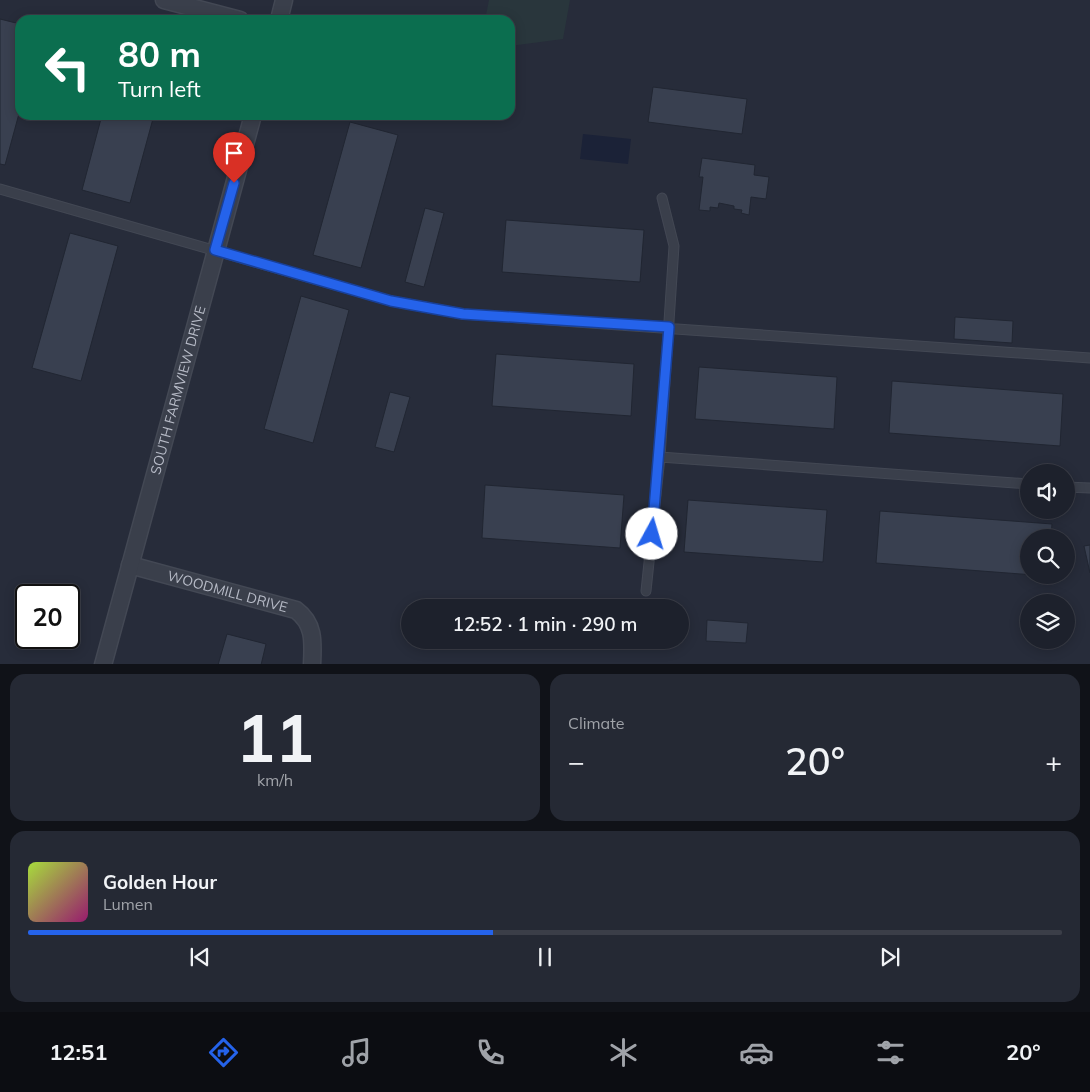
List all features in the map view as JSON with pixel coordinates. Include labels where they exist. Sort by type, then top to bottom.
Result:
[{"type":"street","points":[[164,0],[221,15]]},
{"type":"street","points":[[280,15],[284,0]]},
{"type":"street","name":"SOUTH FARMVIEW DRIVE","points":[[103,664],[251,120]]},
{"type":"street","name":"WOODMILL DRIVE","points":[[130,565],[296,610],[304,616],[310,626],[313,643],[312,664]]},
{"type":"lane","points":[[0,189],[391,301],[463,314],[669,327],[1090,360]]},
{"type":"lane","points":[[646,591],[660,457],[674,246],[662,198]]},
{"type":"lane","points":[[660,457],[1020,483]]},
{"type":"lane","points":[[1075,487],[1090,488]]},
{"type":"shaded area","points":[[489,0],[570,0],[563,39],[515,45],[515,15],[486,15]]},
{"type":"water","points":[[583,134],[631,139],[628,164],[580,159]]},
{"type":"building","points":[[0,19],[15,23],[15,120],[17,120],[5,165],[0,164]]},
{"type":"building","points":[[653,87],[747,99],[742,134],[648,122]]},
{"type":"building","points":[[101,120],[153,120],[130,203],[82,190]]},
{"type":"building","points":[[350,122],[398,135],[361,268],[313,255]]},
{"type":"building","points":[[702,158],[755,165],[754,175],[769,177],[766,199],[751,197],[749,215],[741,213],[742,210],[734,209],[734,206],[719,203],[718,208],[710,207],[710,211],[699,210],[703,177],[699,177]]},
{"type":"building","points":[[425,208],[444,213],[424,287],[405,282]]},
{"type":"building","points":[[506,220],[644,230],[640,282],[502,272]]},
{"type":"building","points":[[70,233],[118,246],[81,381],[32,368]]},
{"type":"building","points":[[301,296],[349,310],[313,443],[264,429]]},
{"type":"building","points":[[955,317],[1013,321],[1012,343],[954,339]]},
{"type":"building","points":[[496,354],[634,364],[631,416],[492,406]]},
{"type":"building","points":[[699,367],[837,377],[834,429],[695,419]]},
{"type":"building","points":[[892,381],[1063,394],[1060,446],[889,433]]},
{"type":"building","points":[[390,392],[410,397],[394,452],[375,447]]},
{"type":"building","points":[[485,485],[624,495],[620,548],[482,538]]},
{"type":"building","points":[[688,500],[827,510],[823,562],[684,552]]},
{"type":"building","points":[[880,511],[1052,524],[1052,529],[1020,529],[1020,574],[876,563]]},
{"type":"building","points":[[1090,545],[1090,573],[1084,546]]},
{"type":"building","points":[[707,620],[748,623],[746,643],[706,641]]},
{"type":"building","points":[[227,634],[266,644],[261,664],[218,664]]},
{"type":"route","points":[[234,183],[215,250],[391,301],[463,314],[669,327],[660,457],[652,534]]}]
